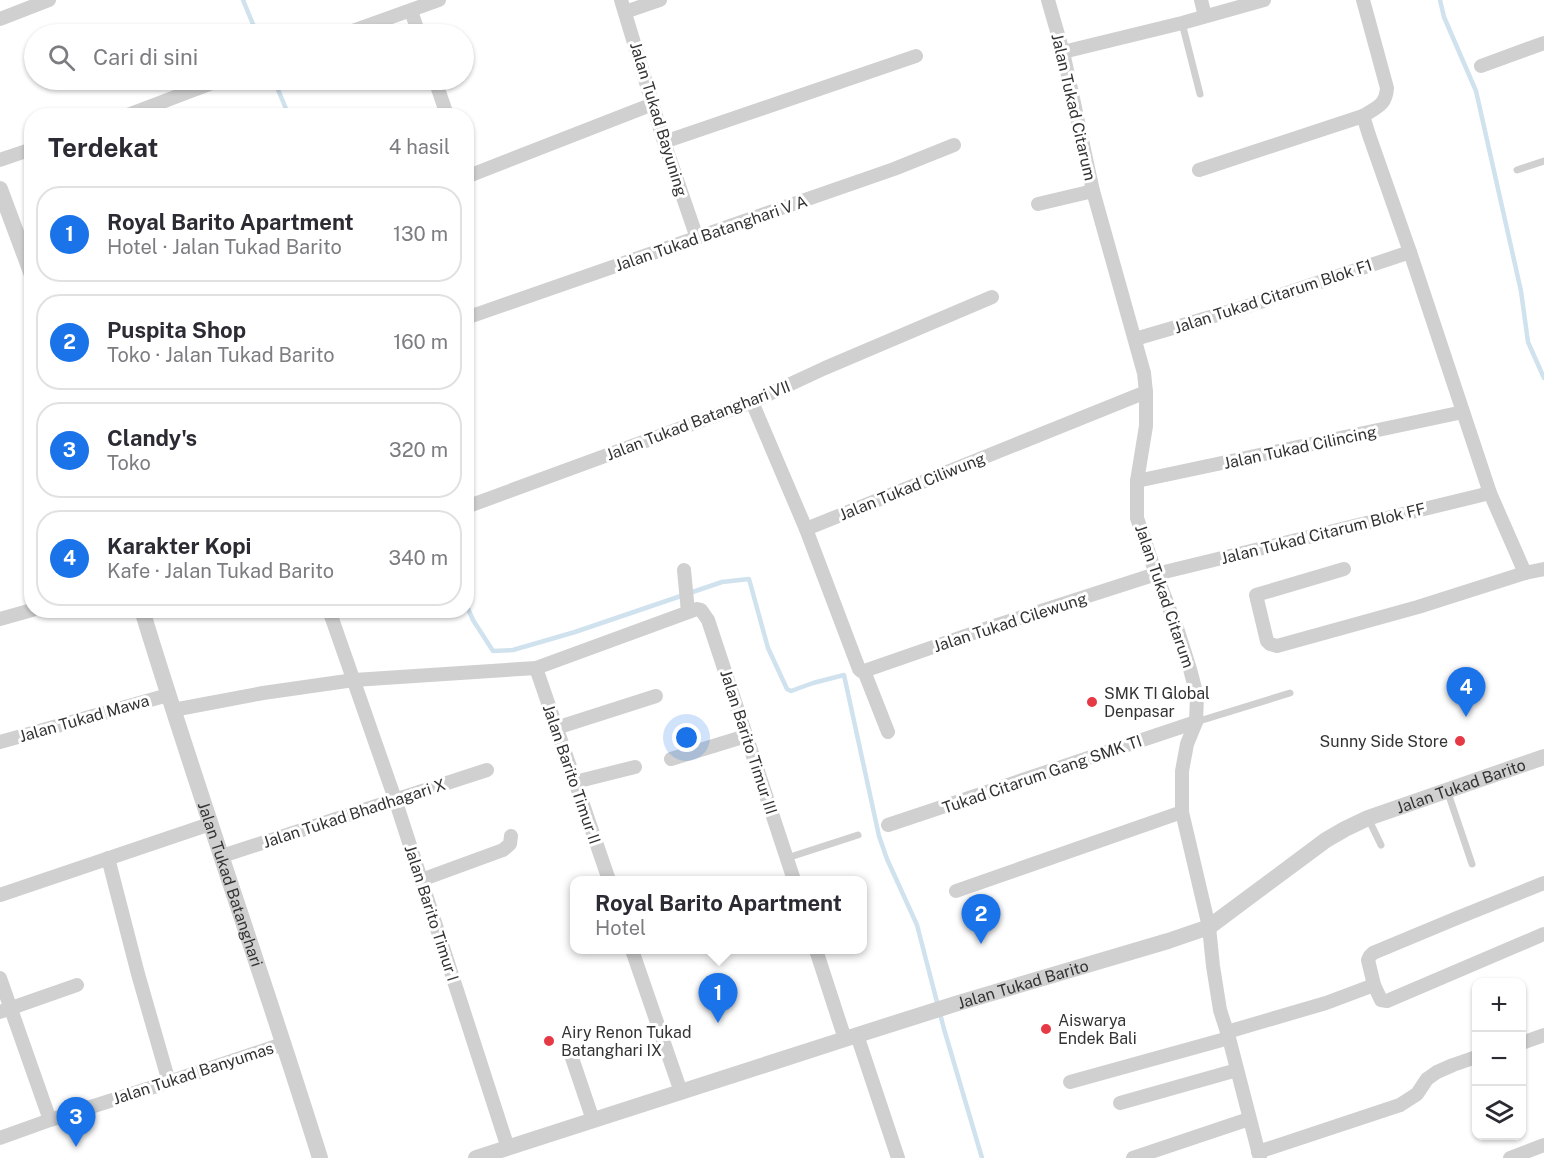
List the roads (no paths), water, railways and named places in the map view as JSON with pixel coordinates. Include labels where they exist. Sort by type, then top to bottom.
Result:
[{"type":"street","points":[[0,19],[49,0]]},
{"type":"street","points":[[373,24],[439,0]]},
{"type":"street","points":[[623,6],[660,0]]},
{"type":"street","name":"Jalan Tukad Citarum","points":[[1048,0],[1063,52],[1093,191],[1144,373],[1146,426],[1137,481],[1137,518],[1178,632],[1197,696],[1196,722],[1187,744],[1182,771],[1182,812],[1209,927],[1220,1010],[1259,1155]]},
{"type":"street","points":[[1201,0],[1205,16]]},
{"type":"street","points":[[1063,52],[1264,0]]},
{"type":"street","points":[[1199,170],[1363,116],[1382,104],[1387,97],[1388,88],[1363,0]]},
{"type":"street","name":"Jalan Tukad Bayuning","points":[[623,6],[664,142],[697,238]]},
{"type":"street","points":[[411,11],[416,24]]},
{"type":"street","points":[[1481,66],[1544,43]]},
{"type":"street","points":[[664,142],[916,56]]},
{"type":"street","points":[[148,108],[194,90]]},
{"type":"street","points":[[438,90],[445,108]]},
{"type":"street","points":[[474,174],[653,104]]},
{"type":"street","points":[[1363,116],[1490,493],[1525,573]]},
{"type":"street","name":"Jalan Tukad Batanghari V A","points":[[474,315],[894,169],[954,145]]},
{"type":"street","points":[[0,160],[24,152]]},
{"type":"street","points":[[0,189],[24,254]]},
{"type":"street","points":[[1038,204],[1093,191]]},
{"type":"street","name":"Jalan Tukad Citarum Blok F1","points":[[1136,339],[1248,306],[1410,252]]},
{"type":"street","name":"Jalan Tukad Batanghari VII","points":[[474,504],[752,402],[825,368],[992,297]]},
{"type":"street","name":"Jalan Tukad Ciliwung","points":[[806,529],[1146,392]]},
{"type":"street","points":[[752,402],[806,529],[859,669],[864,671],[888,732]]},
{"type":"street","name":"Jalan Tukad Cilincing","points":[[1137,481],[1463,412]]},
{"type":"street","name":"Jalan Tukad Citarum Blok FF","points":[[1156,574],[1490,493]]},
{"type":"street","points":[[1344,569],[1256,595],[1267,641],[1277,646],[1418,607],[1525,573],[1543,572]]},
{"type":"street","points":[[170,703],[354,680],[536,668],[691,607],[684,570]]},
{"type":"street","name":"Jalan Tukad Cilewung","points":[[864,671],[1156,574]]},
{"type":"street","name":"Jalan Barito Timur III","points":[[691,607],[701,610],[708,620],[793,876]]},
{"type":"street","points":[[0,619],[24,612]]},
{"type":"street","name":"Jalan Tukad Batanghari","points":[[144,618],[170,703],[321,1158]]},
{"type":"street","points":[[332,618],[354,680]]},
{"type":"street","name":"Jalan Barito Timur II","points":[[536,668],[608,876]]},
{"type":"street","name":"Jalan Barito Timur I","points":[[354,680],[508,1148]]},
{"type":"street","points":[[556,728],[656,696]]},
{"type":"street","name":"Jalan Tukad Mawa","points":[[0,742],[170,703]]},
{"type":"street","name":"Tukad Citarum Gang SMK TI","points":[[888,825],[1196,722]]},
{"type":"street","points":[[671,759],[746,736]]},
{"type":"street","name":"Jalan Tukad Barito","points":[[476,1158],[955,1004],[1209,927],[1326,840],[1345,829],[1368,818],[1544,757]]},
{"type":"street","points":[[575,782],[635,767]]},
{"type":"street","name":"Jalan Tukad Bhadhagari X","points":[[222,856],[487,770]]},
{"type":"street","points":[[956,891],[1182,812]]},
{"type":"street","points":[[0,895],[210,824]]},
{"type":"street","points":[[421,880],[503,850],[510,844],[511,836]]},
{"type":"street","points":[[108,858],[169,1082]]},
{"type":"street","points":[[1544,883],[1373,953],[1368,960],[1374,985],[1381,1000],[1387,1001],[1544,934]]},
{"type":"street","points":[[633,954],[681,1092]]},
{"type":"street","points":[[818,954],[898,1158]]},
{"type":"street","points":[[0,978],[5,1010],[50,1120]]},
{"type":"street","points":[[5,1010],[77,985]]},
{"type":"street","points":[[1070,1082],[1228,1035],[1374,985]]},
{"type":"street","points":[[1526,1041],[1544,1035]]},
{"type":"street","name":"Jalan Tukad Banyumas","points":[[0,1138],[283,1044]]},
{"type":"street","points":[[570,1052],[593,1120]]},
{"type":"street","points":[[1259,1155],[1400,1105],[1417,1094],[1427,1079],[1437,1072],[1472,1058]]},
{"type":"street","points":[[1120,1103],[1237,1070]]},
{"type":"street","points":[[1133,1158],[1249,1119]]},
{"type":"street","points":[[1510,1158],[1544,1145]]},
{"type":"lane","points":[[1182,23],[1200,94]]},
{"type":"lane","points":[[1517,170],[1544,161]]},
{"type":"lane","points":[[1196,722],[1290,693]]},
{"type":"lane","points":[[1447,790],[1472,864]]},
{"type":"lane","points":[[1368,818],[1381,845]]},
{"type":"lane","points":[[787,858],[858,835]]},
{"type":"waterway","points":[[243,0],[253,24]]},
{"type":"waterway","points":[[1440,0],[1444,17],[1476,91],[1521,291],[1528,342],[1544,378]]},
{"type":"waterway","points":[[278,90],[286,108]]},
{"type":"waterway","points":[[472,618],[493,651],[513,650],[575,632],[722,582],[749,579],[768,648],[787,689],[791,691],[844,675],[879,836],[917,925],[944,1029],[982,1158]]},
{"type":"place","name":"SMK TI Global Denpasar","points":[[1092,702]]},
{"type":"place","name":"Karakter Kopi","points":[[1466,717]]},
{"type":"place","name":"Sunny Side Store","points":[[1460,741]]},
{"type":"place","name":"Puspita Shop","points":[[981,944]]},
{"type":"place","name":"Royal Barito Apartment","points":[[718,1023]]},
{"type":"place","name":"Aiswarya Endek Bali","points":[[1046,1029]]},
{"type":"place","name":"Airy Renon Tukad Batanghari IX","points":[[549,1041]]},
{"type":"place","name":"Clandy's","points":[[76,1147]]}]
